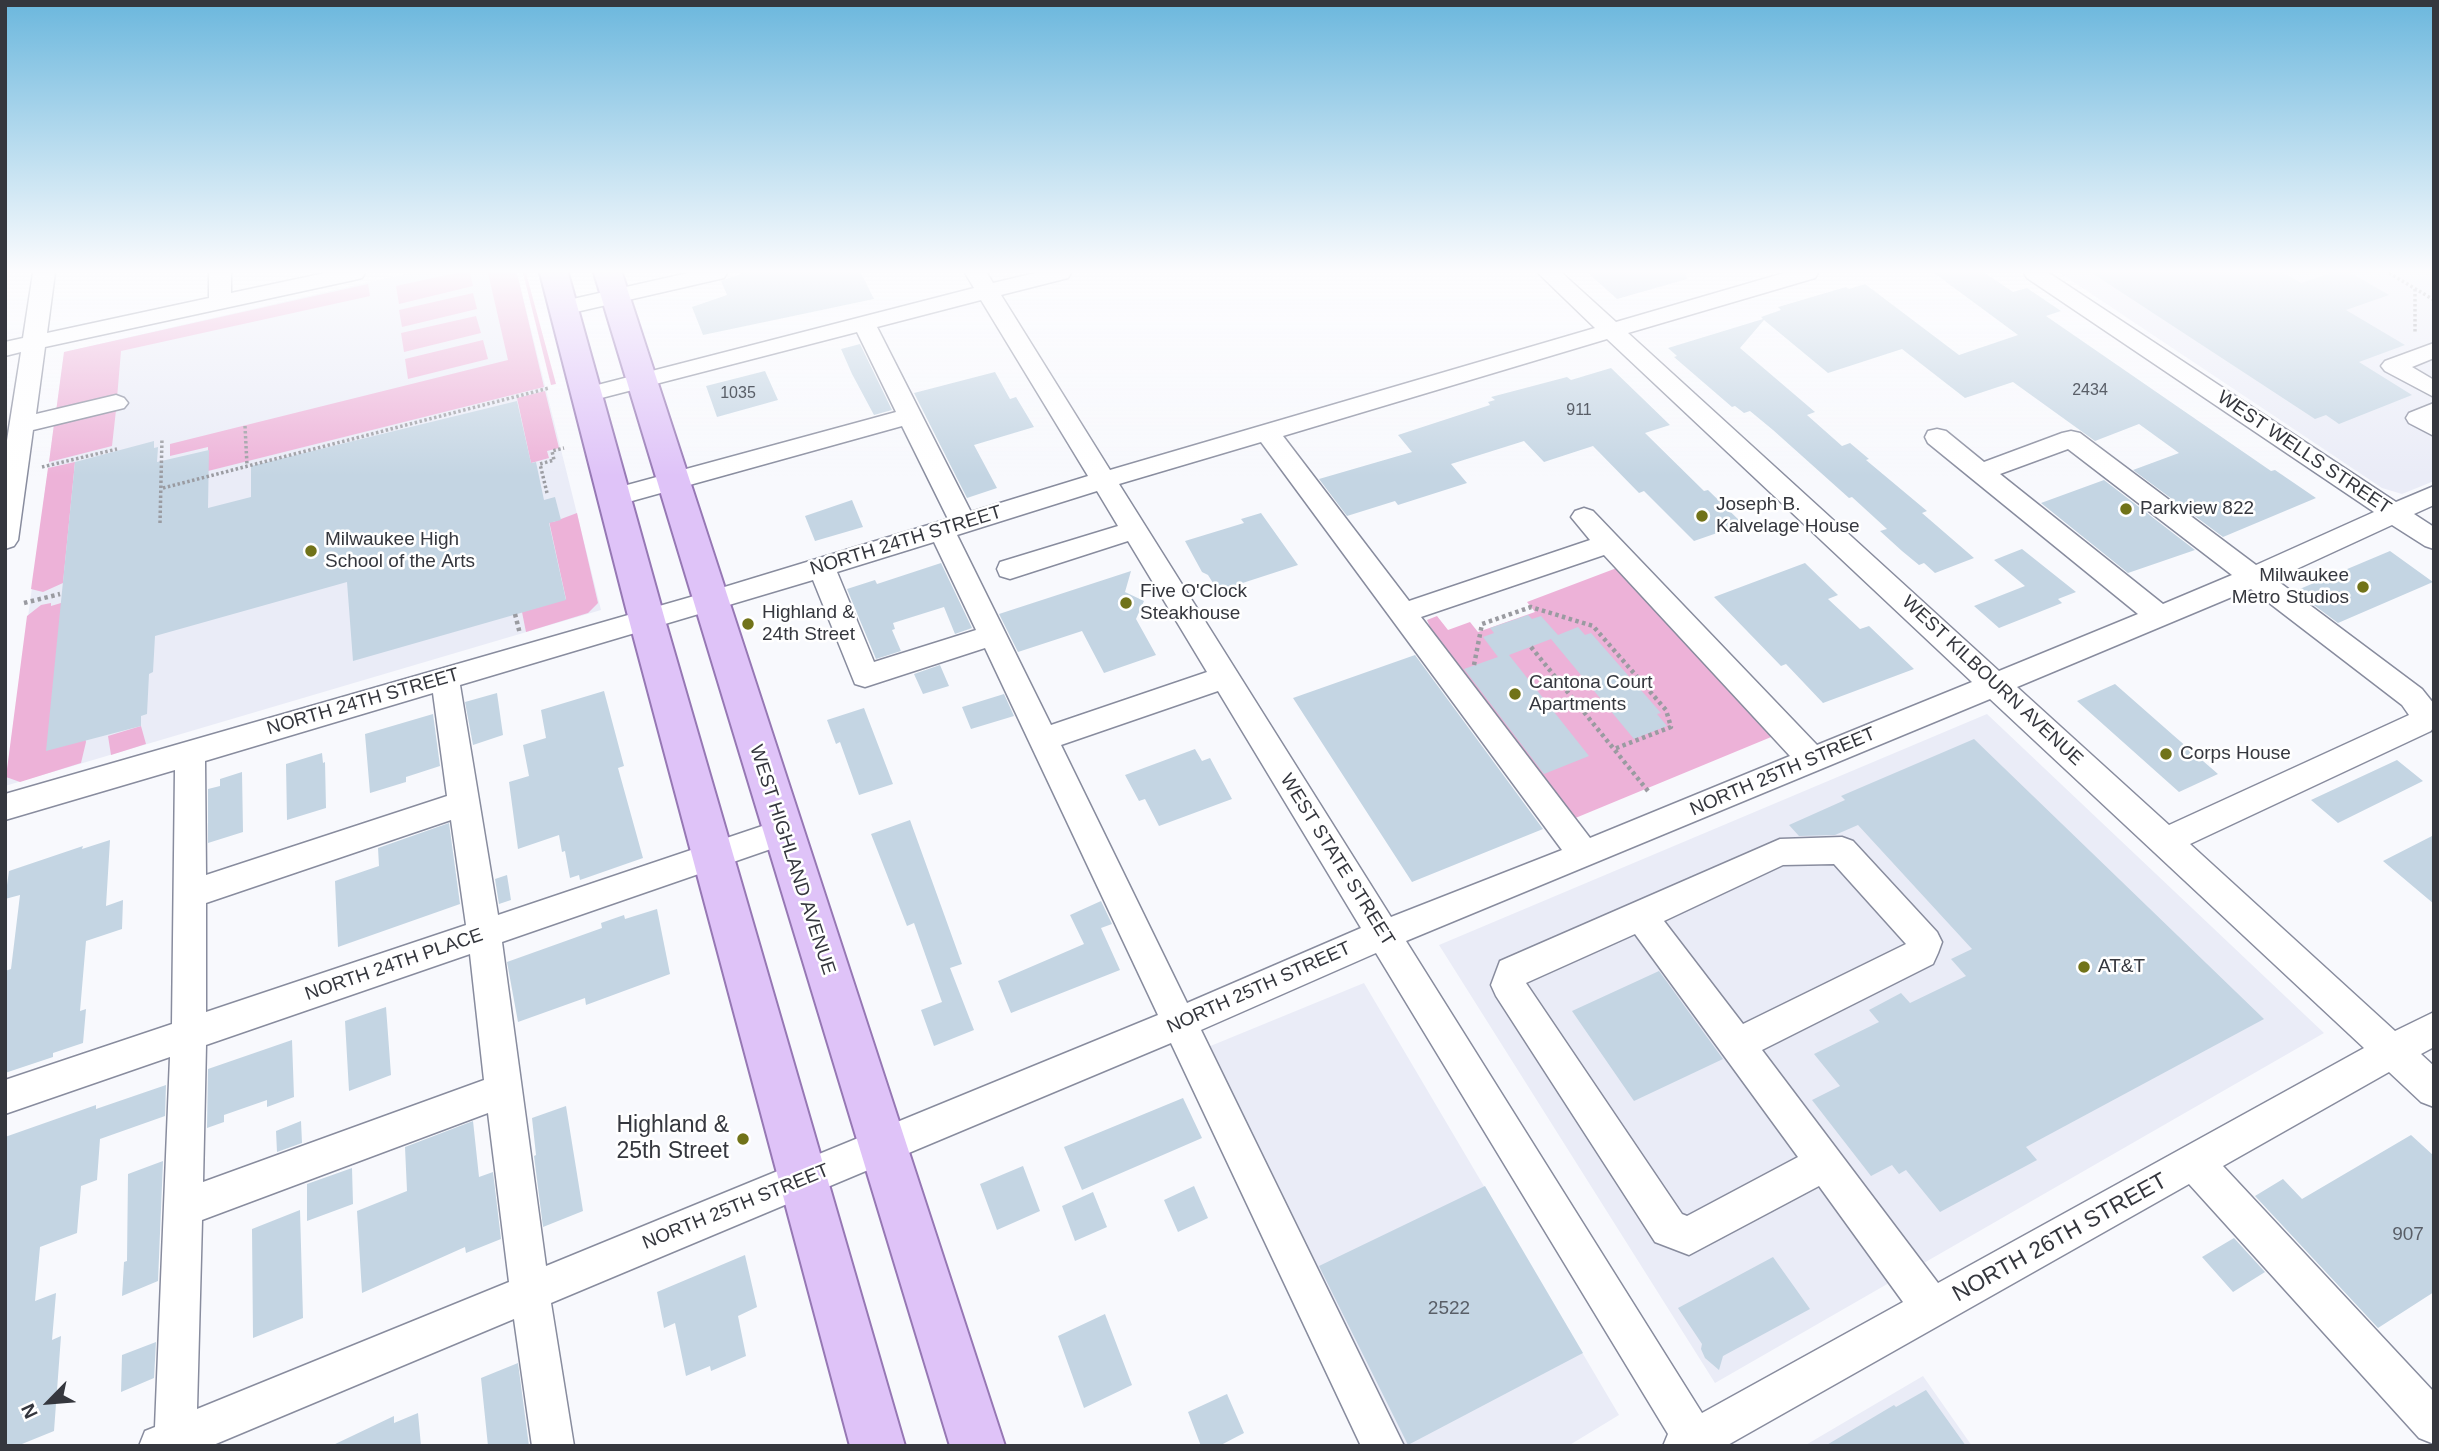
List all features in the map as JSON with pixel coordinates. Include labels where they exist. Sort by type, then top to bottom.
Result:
[{"type":"main road","points":[[563,341],[568,392],[614,497],[878,1446]]},
{"type":"main road","name":"WEST HIGHLAND AVENUE","points":[[629,341],[978,1446]]},
{"type":"street","points":[[5,349],[43,341]]},
{"type":"street","points":[[568,392],[642,381],[799,341]]},
{"type":"street","points":[[872,341],[910,416],[993,635],[1383,1446]]},
{"type":"street","name":"WEST STATE STREET","points":[[1017,341],[1693,1444]]},
{"type":"street","name":"NORTH 24TH STREET","points":[[5,807],[712,601],[1104,480],[1579,341]]},
{"type":"street","name":"WEST KILBOURN AVENUE","points":[[1623,341],[2434,1090]]},
{"type":"street","name":"WEST WELLS STREET","points":[[2136,341],[2434,540]]},
{"type":"street","points":[[5,539],[33,343]]},
{"type":"street","points":[[2434,350],[2393,366],[2434,390]]},
{"type":"street","points":[[21,425],[116,404]]},
{"type":"street","points":[[2434,411],[2418,418],[2434,428]]},
{"type":"street","points":[[614,497],[910,416]]},
{"type":"street","points":[[1267,432],[1584,855]]},
{"type":"street","points":[[1937,436],[2160,616]]},
{"type":"street","points":[[1981,472],[2071,439],[2413,697],[2421,708],[2424,717],[2420,723],[2390,739],[2165,841]]},
{"type":"street","name":"NORTH 25TH STREET","points":[[170,1444],[1181,1022],[1383,934],[1427,919],[1584,855],[2254,577],[2434,495]]},
{"type":"street","points":[[1584,517],[1812,760]]},
{"type":"street","points":[[1010,569],[1134,530]]},
{"type":"street","points":[[1404,613],[1609,543]]},
{"type":"street","points":[[821,567],[865,676],[993,635]]},
{"type":"street","points":[[1044,739],[1223,678]]},
{"type":"street","points":[[445,679],[484,934],[530,1293],[553,1446]]},
{"type":"street","points":[[170,1444],[189,1035],[190,753]]},
{"type":"street","points":[[189,895],[463,803]]},
{"type":"street","name":"NORTH 24TH PLACE","points":[[5,1097],[783,832]]},
{"type":"street","points":[[1737,1045],[1921,953],[1925,942],[1842,850],[1780,852],[1512,972],[1508,985],[1670,1228],[1689,1236],[1825,1163]]},
{"type":"street","points":[[1641,916],[1933,1308]]},
{"type":"street","name":"NORTH 26TH STREET","points":[[1693,1444],[2434,1028]]},
{"type":"street","points":[[183,1208],[504,1090]]},
{"type":"street","points":[[2195,1163],[2434,1423]]},
{"type":"path","points":[[163,488],[247,465],[568,392]]},
{"type":"path","points":[[245,426],[247,465]]},
{"type":"path","points":[[160,523],[163,488],[162,438]]},
{"type":"path","points":[[547,493],[540,464],[554,460],[552,452],[564,448]]},
{"type":"path","points":[[42,467],[117,449]]},
{"type":"path","points":[[24,603],[60,594]]},
{"type":"path","points":[[1455,682],[1471,677],[1482,624],[1531,607],[1593,626],[1666,710],[1671,727],[1614,749]]},
{"type":"path","points":[[515,614],[518,625]]},
{"type":"path","points":[[1531,647],[1648,791]]},
{"type":"shaded area","name":"Milwaukee High School of the Arts","points":[[113,341],[534,341],[601,610],[5,786],[64,352]]},
{"type":"shaded area","points":[[114,341],[168,341],[121,351],[117,398],[56,412],[64,352]]},
{"type":"shaded area","points":[[402,341],[450,341],[404,352]]},
{"type":"shaded area","points":[[483,341],[488,359],[408,379],[405,359]]},
{"type":"shaded area","points":[[504,341],[533,341],[544,387],[208,471],[208,447],[170,456],[170,444],[508,360]]},
{"type":"shaded area","points":[[540,341],[544,341],[556,384],[551,385]]},
{"type":"shaded area","points":[[2161,341],[2434,341],[2434,481],[2402,494],[2382,488]]},
{"type":"shaded area","points":[[545,391],[559,448],[547,451],[549,458],[531,463],[517,398]]},
{"type":"shaded area","points":[[116,410],[112,446],[49,462],[54,424]]},
{"type":"shaded area","points":[[75,462],[63,583],[43,592],[31,589],[48,468]]},
{"type":"shaded area","points":[[577,513],[598,603],[588,613],[526,632],[522,612],[566,599],[549,521]]},
{"type":"shaded area","points":[[1622,566],[1776,735],[1573,819],[1433,634],[1427,620],[1437,616],[1448,630],[1470,622],[1478,632],[1535,612],[1527,602]]},
{"type":"shaded area","points":[[51,603],[51,606],[61,603],[86,742],[81,763],[20,782],[6,777],[27,616],[41,605]]},
{"type":"shaded area","points":[[1987,714],[2324,1033],[1715,1383],[1439,945]]},
{"type":"shaded area","points":[[141,726],[146,744],[111,755],[108,736]]},
{"type":"shaded area","points":[[1364,983],[1619,1415],[1568,1446],[1404,1446],[1208,1047]]},
{"type":"shaded area","points":[[1923,1376],[1972,1446],[1804,1446]]},
{"type":"building","points":[[1692,341],[1746,341],[1740,348],[1815,412],[1807,415],[1842,446],[1850,443],[1869,459],[1866,460],[1927,511],[1922,513],[1974,558],[1935,573],[1924,563],[1919,565],[1880,531],[1887,529],[1852,497],[1849,498],[1750,411],[1744,413],[1735,406],[1732,407],[1674,357],[1677,356],[1668,348]]},
{"type":"building","points":[[1789,341],[1940,341],[1959,355],[2001,341],[2082,341],[2271,471],[2275,470],[2316,498],[2223,537],[2133,470],[2179,453],[2139,424],[2095,441],[2013,382],[1965,398],[1902,349],[1828,373]]},
{"type":"building","points":[[2195,341],[2398,341],[2405,345],[2359,362],[2412,395],[2339,424],[2326,415],[2315,419]]},
{"type":"building","points":[[860,344],[892,410],[874,415],[852,374],[841,349]]},
{"type":"building","points":[[1611,368],[1670,425],[1645,433],[1704,491],[1708,490],[1743,524],[1694,541],[1644,491],[1639,493],[1593,446],[1544,462],[1524,441],[1451,464],[1467,483],[1398,505],[1395,501],[1347,516],[1319,479],[1412,452],[1398,435],[1490,405],[1488,402],[1495,400],[1491,397],[1567,377],[1571,380]]},
{"type":"building","points":[[765,371],[778,400],[717,417],[706,386]]},
{"type":"building","points":[[995,372],[1010,399],[1016,397],[1034,427],[974,445],[997,488],[967,498],[914,393]]},
{"type":"building","points":[[517,401],[531,463],[536,462],[544,500],[555,497],[561,520],[549,523],[566,600],[353,661],[347,582],[155,636],[147,714],[141,716],[141,726],[46,751],[75,462],[154,441],[154,448],[158,447],[157,462],[209,450],[208,508],[251,497],[251,466]]},
{"type":"building","points":[[2104,480],[2195,550],[2128,573],[2041,503]]},
{"type":"building","points":[[852,500],[863,527],[815,541],[805,516]]},
{"type":"building","points":[[1261,513],[1298,565],[1218,591],[1208,575],[1202,572],[1185,541],[1244,523],[1241,519]]},
{"type":"building","points":[[2022,549],[2076,592],[2058,599],[2062,603],[1999,628],[1974,606],[2025,586],[1994,560]]},
{"type":"building","name":"Milwaukee Metro Studios","points":[[2390,551],[2433,582],[2338,623],[2295,591]]},
{"type":"building","points":[[941,563],[972,628],[955,634],[944,607],[893,623],[895,629],[892,630],[901,651],[876,659],[847,589],[875,580],[877,584]]},
{"type":"building","points":[[1805,563],[1838,595],[1828,599],[1860,629],[1869,626],[1914,669],[1823,703],[1786,664],[1781,666],[1714,597]]},
{"type":"building","points":[[1131,571],[1125,592],[1144,601],[1136,619],[1156,655],[1104,673],[1082,631],[1018,652],[999,614]]},
{"type":"building","name":"Cantona Court Apartments","points":[[1528,615],[1532,619],[1541,616],[1558,635],[1578,627],[1585,635],[1591,633],[1661,713],[1657,714],[1667,726],[1634,739],[1551,639],[1509,655],[1589,756],[1544,774],[1464,669],[1498,657],[1483,637],[1494,633],[1490,628]]},
{"type":"building","points":[[1415,655],[1543,829],[1412,882],[1293,698]]},
{"type":"building","points":[[940,665],[949,686],[923,694],[914,674]]},
{"type":"building","name":"Corps House","points":[[2115,684],[2218,774],[2179,792],[2077,701]]},
{"type":"building","points":[[604,691],[624,766],[618,768],[643,858],[580,880],[579,875],[570,878],[559,835],[518,849],[509,782],[529,776],[523,745],[546,738],[541,710]]},
{"type":"building","points":[[497,693],[503,735],[473,745],[465,702]]},
{"type":"building","points":[[1004,694],[1014,716],[971,729],[962,707]]},
{"type":"building","points":[[864,708],[893,784],[859,795],[840,742],[836,744],[827,720]]},
{"type":"building","points":[[433,714],[440,766],[406,777],[406,782],[370,793],[365,734]]},
{"type":"building","name":"AT&T","points":[[1974,739],[2264,1019],[2026,1147],[2037,1160],[1940,1212],[1906,1170],[1899,1174],[1892,1165],[1871,1176],[1812,1100],[1840,1086],[1814,1054],[1879,1022],[1869,1010],[1901,993],[1910,1003],[1966,976],[1951,959],[1972,949],[1858,825],[1835,835],[1799,836],[1789,825],[1845,800],[1841,796]]},
{"type":"building","points":[[1195,749],[1202,761],[1210,758],[1232,799],[1159,826],[1145,799],[1139,801],[1125,775]]},
{"type":"building","points":[[322,753],[323,763],[325,762],[326,808],[287,820],[286,764]]},
{"type":"building","points":[[2397,760],[2423,781],[2338,823],[2311,800]]},
{"type":"building","points":[[242,772],[243,832],[208,843],[208,789],[220,786],[220,779]]},
{"type":"building","points":[[910,820],[962,964],[950,968],[974,1030],[934,1046],[921,1010],[942,1002],[914,923],[907,926],[871,834]]},
{"type":"building","points":[[449,823],[460,904],[338,947],[335,881],[379,866],[378,848]]},
{"type":"building","points":[[2434,835],[2434,904],[2383,861]]},
{"type":"building","points":[[110,840],[106,906],[123,900],[122,929],[86,941],[80,1011],[86,1009],[83,1043],[53,1053],[53,1057],[5,1073],[5,971],[11,969],[20,895],[5,899],[9,871],[83,846],[82,849]]},
{"type":"building","points":[[507,875],[511,900],[499,904],[495,879]]},
{"type":"building","points":[[1101,901],[1112,924],[1101,928],[1120,970],[1011,1013],[998,981],[1084,944],[1070,915]]},
{"type":"building","points":[[657,909],[670,974],[586,1005],[585,998],[518,1022],[507,962],[602,928],[601,923],[624,915],[625,919]]},
{"type":"building","points":[[1659,971],[1723,1059],[1634,1101],[1572,1011]]},
{"type":"building","points":[[386,1007],[391,1075],[349,1091],[345,1021]]},
{"type":"building","points":[[292,1040],[294,1097],[267,1107],[267,1100],[224,1115],[224,1122],[207,1128],[208,1069]]},
{"type":"building","points":[[166,1085],[165,1116],[100,1139],[97,1180],[81,1186],[77,1233],[40,1247],[35,1301],[56,1293],[52,1340],[61,1336],[54,1431],[17,1446],[5,1446],[5,1137],[96,1105],[96,1109]]},
{"type":"building","points":[[1183,1098],[1202,1138],[1082,1190],[1064,1147]]},
{"type":"building","points":[[566,1106],[583,1211],[543,1227],[532,1118]]},
{"type":"building","points":[[301,1121],[302,1143],[277,1152],[276,1131]]},
{"type":"building","points":[[473,1121],[479,1177],[493,1172],[501,1239],[466,1253],[465,1247],[362,1293],[357,1211],[407,1191],[405,1147]]},
{"type":"building","points":[[2411,1135],[2434,1156],[2434,1292],[2378,1328],[2255,1196],[2283,1179],[2302,1199]]},
{"type":"building","points":[[163,1161],[158,1281],[122,1296],[124,1262],[127,1261],[128,1174]]},
{"type":"building","points":[[1023,1166],[1040,1211],[997,1230],[980,1184]]},
{"type":"building","points":[[352,1168],[353,1204],[307,1221],[307,1184]]},
{"type":"building","points":[[1194,1186],[1208,1218],[1178,1232],[1164,1200]]},
{"type":"building","points":[[1485,1186],[1583,1353],[1408,1445],[1319,1266]]},
{"type":"building","points":[[1093,1192],[1107,1227],[1075,1241],[1062,1206]]},
{"type":"building","points":[[300,1210],[303,1318],[253,1338],[252,1229]]},
{"type":"building","points":[[2234,1238],[2265,1272],[2233,1292],[2202,1257]]},
{"type":"building","points":[[745,1255],[757,1307],[738,1316],[746,1356],[711,1371],[710,1366],[686,1376],[675,1323],[664,1328],[657,1292]]},
{"type":"building","points":[[1773,1257],[1810,1309],[1723,1356],[1719,1370],[1705,1358],[1702,1344],[1678,1308]]},
{"type":"building","points":[[1105,1314],[1132,1385],[1084,1408],[1058,1336]]},
{"type":"building","points":[[156,1342],[154,1378],[121,1392],[122,1355]]},
{"type":"building","points":[[518,1363],[529,1446],[488,1446],[481,1378]]},
{"type":"building","points":[[1926,1390],[1966,1446],[1825,1446],[1894,1405],[1896,1407]]},
{"type":"building","points":[[1227,1394],[1244,1433],[1219,1446],[1201,1446],[1188,1412]]},
{"type":"building","points":[[418,1413],[421,1446],[331,1446],[394,1416],[394,1423]]},
{"type":"place","name":"Parkview 822","points":[[2126,509]]},
{"type":"place","name":"Joseph B. Kalvelage House","points":[[1702,516]]},
{"type":"place","name":"Milwaukee High School of the Arts","points":[[311,551]]},
{"type":"place","name":"Milwaukee Metro Studios","points":[[2363,587]]},
{"type":"place","name":"Five O'Clock Steakhouse","points":[[1126,603]]},
{"type":"place","name":"Highland & 24th Street","points":[[748,624]]},
{"type":"place","name":"Cantona Court Apartments","points":[[1515,694]]},
{"type":"place","name":"Corps House","points":[[2166,754]]},
{"type":"place","name":"AT&T","points":[[2084,967]]},
{"type":"place","name":"Highland & 25th Street","points":[[743,1139]]}]
